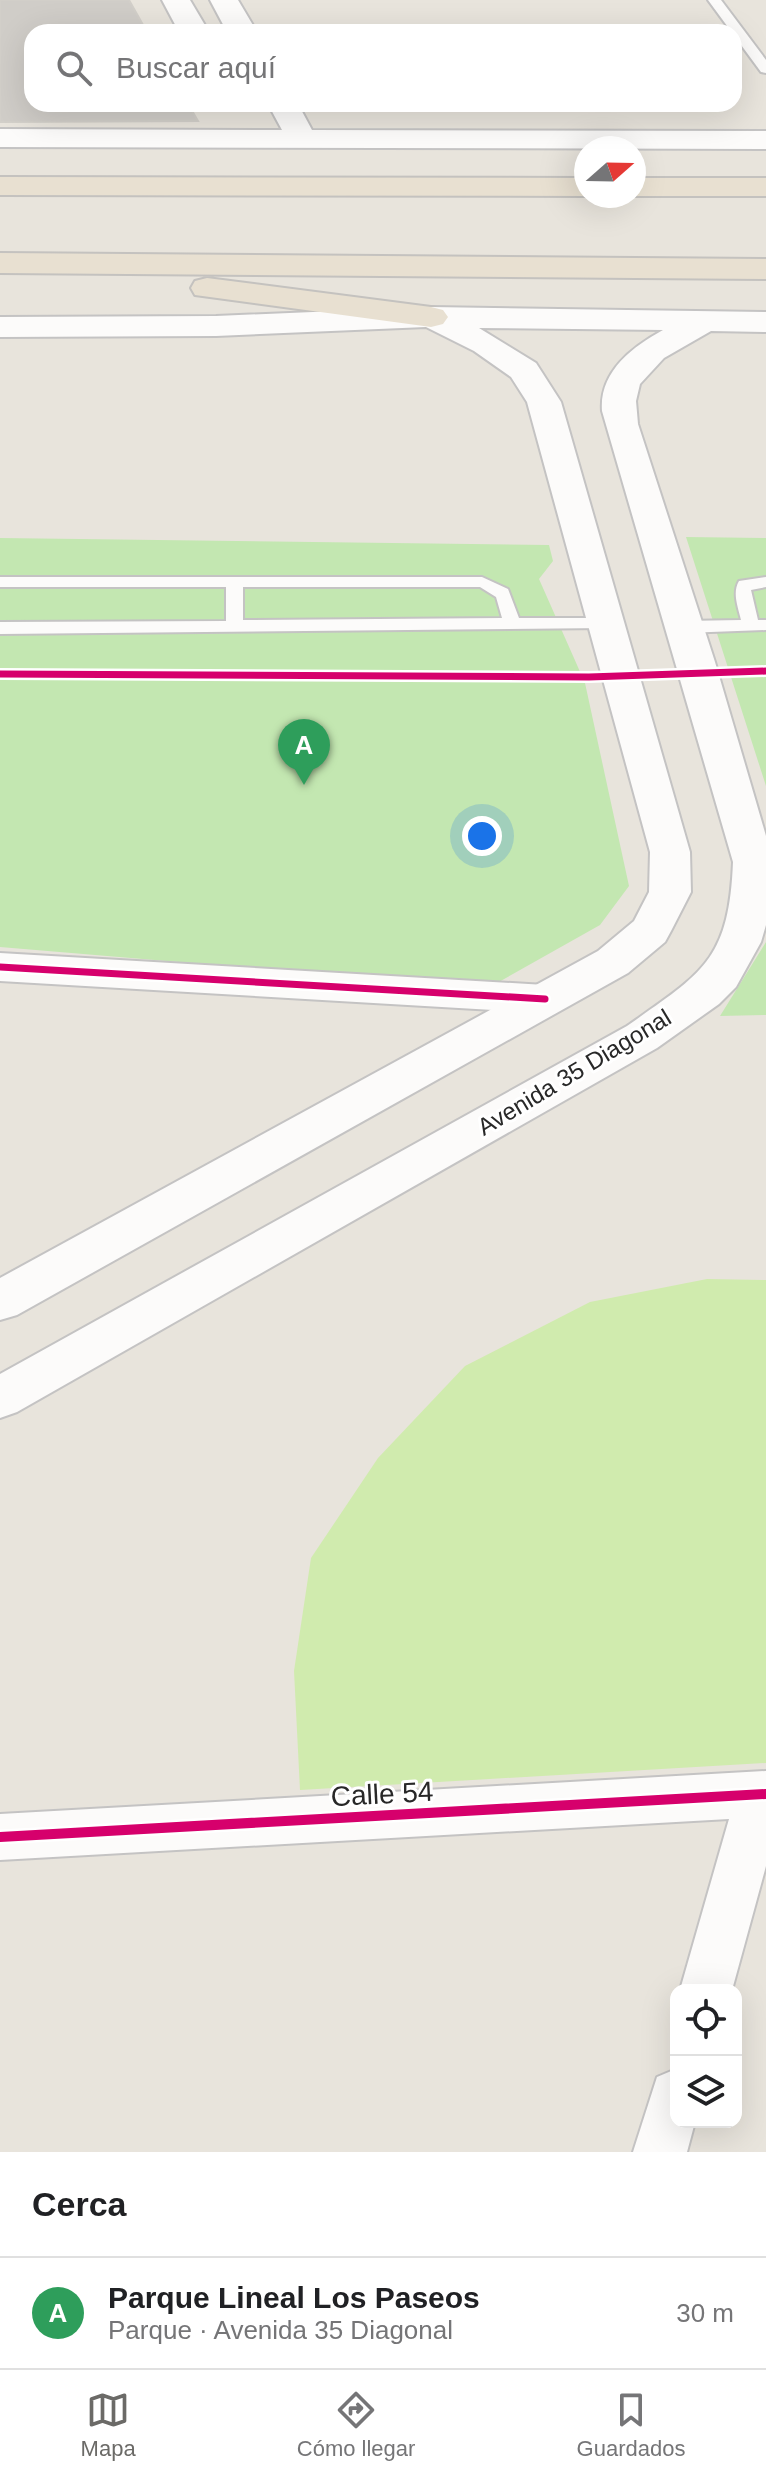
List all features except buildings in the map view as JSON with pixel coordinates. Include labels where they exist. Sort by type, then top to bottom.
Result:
[{"type":"highway","points":[[0,186],[574,187]]},
{"type":"highway","points":[[646,187],[766,187]]},
{"type":"highway","points":[[9,262],[766,269]]},
{"type":"highway","points":[[9,262],[431,317]]},
{"type":"main road","points":[[176,0],[190,24]]},
{"type":"main road","points":[[224,0],[238,24]]},
{"type":"main road","points":[[287,112],[302,139]]},
{"type":"main road","points":[[0,138],[247,127],[302,139],[766,140]]},
{"type":"main road","points":[[0,1301],[613,962],[650,931],[670,892],[670,852],[544,402],[524,370],[486,344],[431,317]]},
{"type":"main road","points":[[0,327],[216,326],[431,317],[766,322]]},
{"type":"main road","name":"Avenida 35 Diagonal","points":[[0,1398],[642,1037],[704,993],[721,976],[740,942],[752,902],[753,862],[621,424],[619,398],[629,371],[652,351],[705,321]]},
{"type":"street","points":[[0,967],[545,999]]},
{"type":"street","points":[[708,1984],[764,1794]]},
{"type":"street","name":"Calle 54","points":[[0,1837],[764,1794]]},
{"type":"street","points":[[660,2152],[670,2117]]},
{"type":"lane","points":[[714,0],[732,24]]},
{"type":"lane","points":[[742,37],[766,69]]},
{"type":"lane","points":[[0,582],[482,582],[497,587],[507,597],[512,626]]},
{"type":"lane","points":[[234,627],[235,582]]},
{"type":"lane","points":[[684,627],[758,625],[743,590],[745,585],[753,582],[766,582]]},
{"type":"lane","points":[[0,628],[606,623]]},
{"type":"green space","points":[[686,537],[766,538],[766,786]]},
{"type":"green space","points":[[0,538],[549,545],[553,561],[539,579],[585,683],[629,886],[600,925],[488,988],[0,947]]},
{"type":"green space","points":[[766,942],[766,1015],[720,1016]]},
{"type":"green space","points":[[707,1279],[766,1280],[766,1763],[300,1790],[294,1671],[311,1558],[378,1458],[465,1366],[590,1302]]},
{"type":"cycle path","points":[[0,674],[589,677],[766,671]]},
{"type":"cycle path","points":[[0,967],[545,999]]},
{"type":"cycle path","points":[[0,1837],[766,1794]]},
{"type":"place","name":"Parque Lineal Los Paseos","points":[[304,785]]}]
